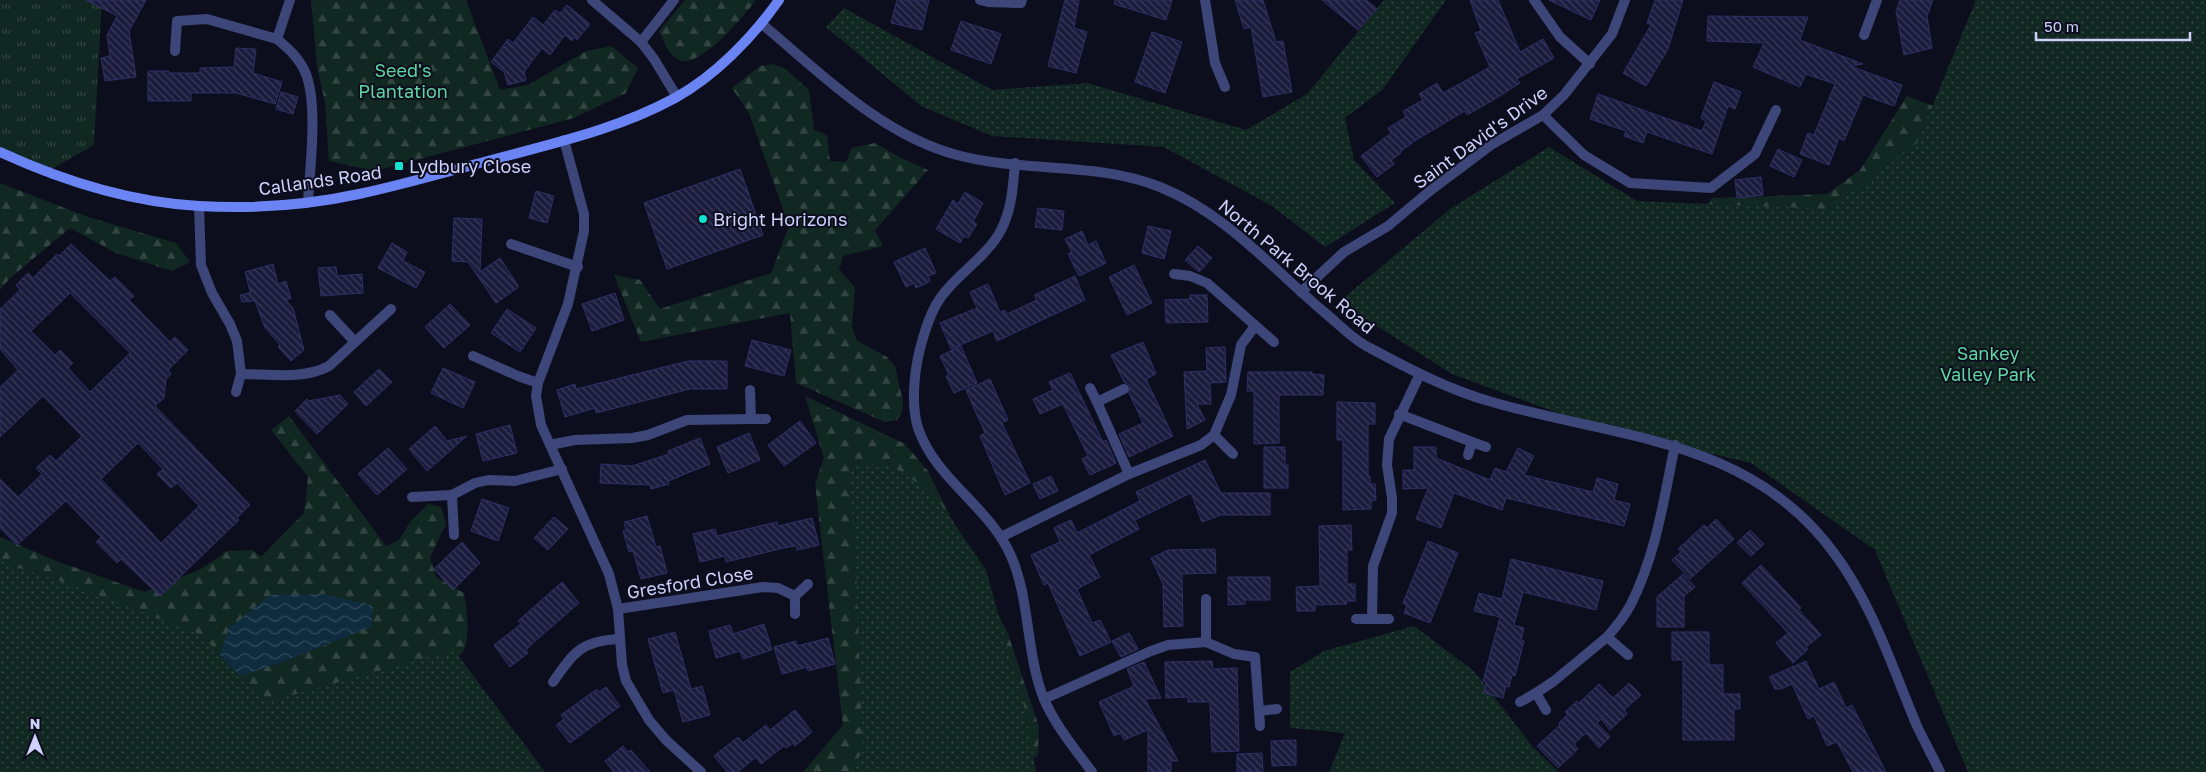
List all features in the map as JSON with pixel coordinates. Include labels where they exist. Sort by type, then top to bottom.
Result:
[{"type":"street","points":[[277,39],[290,0]]},
{"type":"street","points":[[592,0],[640,42],[654,59],[677,97]]},
{"type":"street","points":[[640,42],[674,0]]},
{"type":"street","name":"Callands Road","points":[[0,152],[45,173],[81,185],[158,202],[198,206],[244,207],[308,202],[359,194],[625,122],[677,97],[727,60],[762,24],[779,0]]},
{"type":"street","points":[[980,0],[1021,3],[1022,0]]},
{"type":"street","points":[[1205,0],[1215,63],[1225,86]]},
{"type":"street","points":[[1534,0],[1560,37],[1590,64]]},
{"type":"street","name":"Saint David's Drive","points":[[1300,292],[1344,252],[1388,226],[1491,144],[1542,115],[1564,95],[1612,34],[1625,0]]},
{"type":"street","points":[[1864,35],[1877,0]]},
{"type":"street","points":[[175,52],[177,21],[207,18],[277,39],[289,48],[299,61],[309,85],[312,121],[308,202]]},
{"type":"street","name":"North Park Brook Road","points":[[762,24],[840,89],[904,135],[957,155],[1015,163],[1109,172],[1136,178],[1187,200],[1217,219],[1364,345],[1420,374],[1488,401],[1675,445],[1732,467],[1766,487],[1802,514],[1854,580],[1876,624],[1918,728],[1940,772]]},
{"type":"street","points":[[1542,115],[1584,155],[1630,183],[1711,188],[1755,154],[1776,110]]},
{"type":"street","name":"Gresford Close","points":[[564,140],[584,214],[583,239],[568,304],[538,383],[537,410],[541,425],[608,574],[618,609],[619,640],[626,681],[633,696],[649,720],[666,740],[701,772]]},
{"type":"street","points":[[1015,163],[1010,204],[1001,231],[978,260],[940,297],[929,318],[919,354],[915,385],[918,427],[928,449],[940,467],[1001,537],[1011,556],[1018,579],[1029,640],[1044,698],[1053,716],[1092,772]]},
{"type":"street","points":[[198,206],[199,253],[202,271],[237,340],[241,374],[236,392]]},
{"type":"street","points":[[511,244],[578,267]]},
{"type":"street","points":[[1174,274],[1190,276],[1207,282],[1274,342]]},
{"type":"street","points":[[241,374],[306,374],[318,372],[328,366],[391,309]]},
{"type":"street","points":[[330,316],[355,342]]},
{"type":"street","points":[[1001,537],[1129,474],[1201,444],[1214,435],[1231,395],[1241,345],[1255,326]]},
{"type":"street","points":[[473,356],[538,383]]},
{"type":"street","points":[[1372,619],[1373,566],[1392,513],[1392,498],[1387,465],[1388,446],[1393,427],[1420,374]]},
{"type":"street","points":[[1090,388],[1129,474]]},
{"type":"street","points":[[1097,402],[1124,389]]},
{"type":"street","points":[[750,390],[751,419]]},
{"type":"street","points":[[1399,414],[1486,447]]},
{"type":"street","points":[[550,445],[575,440],[632,438],[648,435],[687,420],[766,419]]},
{"type":"street","points":[[1214,435],[1233,454]]},
{"type":"street","points":[[1468,455],[1472,442]]},
{"type":"street","points":[[1520,702],[1554,681],[1606,637],[1631,604],[1640,585],[1655,535],[1675,445]]},
{"type":"street","points":[[412,497],[452,495],[475,483],[488,480],[515,480],[562,469]]},
{"type":"street","points":[[452,495],[454,535]]},
{"type":"street","points":[[794,614],[795,596],[808,584]]},
{"type":"street","name":"Gresford Close","points":[[618,609],[763,587],[778,588],[795,596]]},
{"type":"street","points":[[1206,599],[1206,642]]},
{"type":"street","points":[[1356,619],[1389,619]]},
{"type":"street","points":[[1606,637],[1628,655]]},
{"type":"street","points":[[552,682],[567,662],[589,643],[599,640],[619,640]]},
{"type":"street","points":[[1044,698],[1151,651],[1183,643],[1206,642],[1234,654],[1255,657],[1260,726]]},
{"type":"street","points":[[1536,693],[1546,710]]},
{"type":"street","points":[[1259,710],[1277,709]]},
{"type":"green space","points":[[0,0],[102,0],[94,145],[45,173],[0,152]]},
{"type":"green space","name":"Seed's Plantation","points":[[311,0],[466,0],[500,90],[528,85],[586,51],[611,46],[638,68],[626,93],[574,118],[375,171],[329,161],[325,102],[317,66]]},
{"type":"green space","points":[[685,0],[756,0],[721,39],[698,57],[688,61],[679,60],[672,55],[659,31]]},
{"type":"green space","points":[[1384,0],[1446,0],[1383,89],[1345,118],[1354,160],[1395,203],[1325,247],[1272,206],[1164,147],[992,136],[921,106],[826,27],[844,8],[992,90],[1088,83],[1246,130],[1307,94]]},
{"type":"green space","name":"Sankey Valley Park","points":[[1976,0],[2206,0],[2206,772],[1968,772],[1875,550],[1751,463],[1593,426],[1452,374],[1339,302],[1450,209],[1549,147],[1637,201],[1830,209],[1917,143]]},
{"type":"green space","points":[[772,64],[784,68],[809,90],[814,130],[827,135],[830,161],[846,162],[852,148],[875,143],[899,157],[928,170],[875,230],[883,246],[843,256],[839,269],[855,288],[852,327],[857,341],[887,357],[895,366],[903,402],[902,412],[897,420],[885,422],[796,383],[790,313],[641,342],[614,275],[640,280],[660,309],[771,273],[789,226],[749,113],[732,88],[760,66]]},
{"type":"green space","points":[[1907,96],[1949,112],[1902,221],[1693,224],[1712,198],[1827,194],[1860,170]]},
{"type":"green space","points":[[0,183],[88,217],[176,243],[190,262],[172,271],[116,253],[70,228],[9,279],[0,290]]},
{"type":"green space","points":[[805,396],[905,444],[928,471],[1008,634],[1039,727],[1038,756],[1016,763],[1017,772],[803,772],[843,725],[815,484],[824,458]]},
{"type":"green space","points":[[289,416],[386,546],[399,540],[410,522],[428,504],[441,507],[446,524],[430,557],[436,577],[464,593],[467,616],[467,640],[462,654],[313,722],[0,641],[0,537],[59,562],[145,592],[201,569],[227,551],[253,550],[261,557],[304,513],[308,477],[271,430]]},
{"type":"green space","points":[[849,464],[892,466],[934,494],[986,570],[1026,713],[1036,772],[848,772],[863,751],[856,568]]},
{"type":"green space","points":[[0,558],[13,566],[75,586],[201,635],[267,702],[454,650],[545,772],[0,772]]},
{"type":"green space","points":[[1414,626],[1475,672],[1532,746],[1559,772],[1329,772],[1345,733],[1290,728],[1290,672],[1324,651]]},
{"type":"water","points":[[324,594],[373,606],[371,627],[280,663],[240,676],[220,655],[229,628],[270,595]]},
{"type":"building","points":[[86,0],[146,0],[129,31],[136,77],[105,81],[101,58],[110,56],[107,35],[117,16]]},
{"type":"building","points":[[897,0],[929,0],[922,30],[891,23]]},
{"type":"building","points":[[1065,0],[1079,0],[1074,28],[1087,32],[1076,73],[1048,66]]},
{"type":"building","points":[[1115,0],[1172,0],[1166,20],[1114,4]]},
{"type":"building","points":[[1235,0],[1263,0],[1276,42],[1283,41],[1292,92],[1263,97],[1251,27],[1244,29]]},
{"type":"building","points":[[1322,0],[1366,0],[1377,9],[1358,30]]},
{"type":"building","points":[[1470,0],[1498,0],[1520,52],[1543,39],[1554,58],[1517,79],[1520,83],[1495,99],[1467,115],[1465,111],[1416,140],[1391,160],[1394,164],[1377,177],[1361,156],[1391,133],[1388,128],[1406,117],[1403,111],[1423,100],[1419,94],[1437,83],[1443,93],[1490,67],[1475,33],[1481,31]]},
{"type":"building","points":[[1549,0],[1600,0],[1591,20]]},
{"type":"building","points":[[1655,0],[1683,0],[1668,49],[1646,86],[1623,73],[1651,25],[1647,23]]},
{"type":"building","points":[[1900,0],[1933,0],[1927,16],[1932,48],[1904,55],[1896,11]]},
{"type":"building","points":[[567,5],[590,24],[577,40],[574,37],[572,41],[565,35],[550,55],[542,48],[524,72],[526,80],[508,85],[504,72],[491,62],[508,39],[513,43],[533,17],[543,25],[555,10],[560,13]]},
{"type":"building","points":[[1708,16],[1808,17],[1800,40],[1863,64],[1850,66],[1902,85],[1894,106],[1863,95],[1844,141],[1839,138],[1829,165],[1800,154],[1808,133],[1814,135],[1835,84],[1806,74],[1800,87],[1753,67],[1764,43],[1707,41]]},
{"type":"building","points":[[961,21],[1001,34],[991,64],[951,50]]},
{"type":"building","points":[[1152,32],[1182,42],[1165,93],[1135,82]]},
{"type":"building","points":[[236,48],[256,49],[253,73],[282,82],[275,104],[236,93],[191,93],[191,101],[148,101],[148,71],[200,73],[200,68],[234,67]]},
{"type":"building","points":[[1714,82],[1741,92],[1735,109],[1728,106],[1712,154],[1647,132],[1643,143],[1624,136],[1626,131],[1590,119],[1598,94],[1702,131],[1706,121],[1701,118]]},
{"type":"building","points":[[281,92],[298,97],[293,114],[276,109]]},
{"type":"building","points":[[1778,149],[1802,160],[1794,177],[1770,166]]},
{"type":"building","name":"Bright Horizons","points":[[740,169],[763,235],[667,269],[644,203]]},
{"type":"building","points":[[1761,177],[1763,195],[1737,198],[1735,180]]},
{"type":"building","points":[[536,191],[554,196],[547,223],[529,218]]},
{"type":"building","points":[[965,192],[983,203],[973,222],[977,224],[968,238],[964,236],[960,243],[936,229],[953,200],[958,204]]},
{"type":"building","points":[[1038,208],[1064,211],[1062,230],[1035,227]]},
{"type":"building","points":[[454,218],[482,219],[480,272],[500,258],[519,287],[496,303],[468,262],[452,261]]},
{"type":"building","points":[[1148,226],[1171,231],[1164,259],[1142,253]]},
{"type":"building","points":[[1082,231],[1088,245],[1096,241],[1106,263],[1079,276],[1068,254],[1072,252],[1065,239]]},
{"type":"building","points":[[392,243],[407,252],[403,261],[425,272],[416,288],[378,268]]},
{"type":"building","points":[[71,244],[110,281],[115,277],[134,296],[129,300],[170,342],[175,337],[188,350],[168,370],[171,374],[166,379],[164,398],[155,406],[250,505],[237,518],[239,520],[160,596],[121,559],[117,563],[96,542],[101,537],[66,501],[17,545],[0,528],[0,479],[18,497],[42,474],[36,468],[50,455],[56,461],[82,436],[43,396],[0,437],[0,387],[18,370],[0,349],[0,309],[20,290],[16,285],[28,273],[33,278],[57,254],[59,256]],"holes":[[[70,293],[130,353],[90,392],[68,368],[73,363],[60,350],[55,355],[31,331]],[[138,443],[163,469],[157,474],[171,488],[177,483],[199,506],[161,543],[101,479]]]},
{"type":"building","points":[[1198,246],[1212,258],[1199,272],[1185,260]]},
{"type":"building","points":[[925,248],[936,273],[928,276],[930,281],[923,285],[916,288],[914,283],[906,287],[894,262]]},
{"type":"building","points":[[273,264],[278,284],[286,281],[291,299],[285,299],[293,308],[304,350],[291,361],[278,347],[280,345],[265,328],[255,301],[242,302],[240,295],[252,292],[250,291],[245,272]]},
{"type":"building","points":[[1134,265],[1152,303],[1127,315],[1109,277]]},
{"type":"building","points":[[336,267],[337,276],[362,274],[363,293],[321,296],[318,268]]},
{"type":"building","points":[[1075,276],[1085,300],[997,341],[993,331],[951,349],[940,323],[977,308],[970,292],[988,284],[1000,312],[1005,310],[1007,314],[1037,300],[1034,295]]},
{"type":"building","points":[[615,293],[624,320],[592,331],[582,304]]},
{"type":"building","points":[[1190,295],[1207,295],[1208,322],[1166,323],[1165,300],[1190,299]]},
{"type":"building","points":[[450,304],[470,325],[444,348],[425,327]]},
{"type":"building","points":[[507,309],[536,328],[520,352],[491,333]]},
{"type":"building","points":[[752,340],[791,350],[784,376],[745,366]]},
{"type":"building","points":[[1143,342],[1156,374],[1146,379],[1173,436],[1129,457],[1119,434],[1143,423],[1129,393],[1130,386],[1124,382],[1111,355]]},
{"type":"building","points":[[961,346],[977,383],[954,393],[946,376],[949,375],[940,356]]},
{"type":"building","points":[[1225,347],[1226,382],[1210,383],[1211,404],[1197,404],[1205,420],[1187,429],[1184,372],[1207,371],[1206,348]]},
{"type":"building","points":[[688,361],[727,361],[727,389],[690,389],[596,413],[595,408],[565,417],[557,390],[575,384],[576,389]]},
{"type":"building","points":[[443,368],[475,382],[463,408],[431,393]]},
{"type":"building","points":[[379,369],[392,382],[366,406],[354,392]]},
{"type":"building","points":[[1248,372],[1312,372],[1312,374],[1324,375],[1323,395],[1279,395],[1279,443],[1254,444],[1254,391],[1247,391]]},
{"type":"building","points":[[1070,373],[1103,442],[1106,440],[1116,463],[1090,475],[1082,459],[1088,456],[1063,404],[1040,414],[1033,399],[1053,390],[1049,382]]},
{"type":"building","points":[[990,379],[1008,420],[1002,423],[1030,483],[1005,495],[980,436],[985,433],[966,390]]},
{"type":"building","points":[[340,395],[348,404],[317,434],[295,411],[307,399],[309,401]]},
{"type":"building","points":[[1337,402],[1375,403],[1375,424],[1368,424],[1368,476],[1370,476],[1370,484],[1375,484],[1376,500],[1371,501],[1371,509],[1343,510],[1343,440],[1337,440]]},
{"type":"building","points":[[800,421],[816,443],[784,466],[768,445]]},
{"type":"building","points":[[510,425],[517,453],[483,461],[476,434]]},
{"type":"building","points":[[435,426],[447,441],[467,436],[427,471],[409,449]]},
{"type":"building","points":[[749,433],[760,460],[728,473],[717,447]]},
{"type":"building","points":[[700,438],[710,464],[668,481],[669,484],[651,489],[650,485],[600,483],[601,464],[632,466],[669,454],[668,451]]},
{"type":"building","points":[[1264,447],[1285,447],[1285,465],[1288,465],[1288,488],[1264,488]]},
{"type":"building","points":[[1414,447],[1436,447],[1436,458],[1490,480],[1495,468],[1506,472],[1518,448],[1534,456],[1524,475],[1593,492],[1597,478],[1618,484],[1614,500],[1630,504],[1624,526],[1506,498],[1502,510],[1454,493],[1441,528],[1416,519],[1428,488],[1403,489],[1403,470],[1414,470]]},
{"type":"building","points":[[388,448],[407,469],[377,495],[358,474]]},
{"type":"building","points":[[1205,460],[1221,493],[1270,493],[1270,515],[1221,515],[1202,522],[1191,493],[1135,520],[1139,529],[1089,555],[1100,577],[1077,589],[1092,623],[1100,620],[1111,642],[1080,656],[1048,583],[1044,585],[1031,555],[1060,542],[1054,528],[1071,520],[1077,533],[1140,501],[1136,492]]},
{"type":"building","points":[[1051,476],[1058,491],[1040,499],[1033,484]]},
{"type":"building","points":[[482,499],[509,508],[498,541],[471,531]]},
{"type":"building","points":[[647,516],[656,547],[660,546],[667,573],[641,579],[633,551],[629,552],[623,531],[626,530],[624,522]]},
{"type":"building","points":[[554,517],[568,529],[548,550],[534,538]]},
{"type":"building","points":[[812,518],[819,545],[797,550],[796,546],[788,547],[726,562],[725,556],[700,562],[693,534],[715,529],[717,536],[777,522],[778,526]]},
{"type":"building","points":[[1716,519],[1734,539],[1690,579],[1672,560],[1681,552],[1678,549],[1704,525],[1707,528]]},
{"type":"building","points":[[1351,525],[1352,550],[1347,550],[1347,584],[1355,584],[1355,601],[1346,601],[1347,604],[1315,605],[1315,611],[1297,611],[1296,587],[1320,586],[1319,526]]},
{"type":"building","points":[[1750,530],[1764,544],[1751,556],[1737,543]]},
{"type":"building","points":[[1428,541],[1458,553],[1430,623],[1404,613],[1407,605],[1403,603]]},
{"type":"building","points":[[462,542],[480,563],[453,590],[434,569]]},
{"type":"building","points":[[1215,549],[1216,573],[1182,574],[1183,626],[1164,627],[1163,584],[1151,558],[1168,550]]},
{"type":"building","points":[[1511,559],[1603,581],[1596,610],[1523,592],[1514,625],[1524,628],[1521,640],[1524,641],[1515,676],[1512,675],[1509,687],[1506,686],[1503,698],[1484,693],[1486,682],[1483,681],[1500,617],[1474,611],[1479,593],[1502,599]]},
{"type":"building","points":[[1761,565],[1801,608],[1799,610],[1821,635],[1806,647],[1808,649],[1793,663],[1776,643],[1788,633],[1742,583]]},
{"type":"building","points":[[1683,574],[1695,587],[1684,596],[1684,627],[1657,627],[1657,597]]},
{"type":"building","points":[[1228,577],[1270,577],[1270,600],[1245,600],[1245,604],[1228,605]]},
{"type":"building","points":[[562,582],[579,603],[532,644],[526,650],[528,653],[510,667],[494,645],[521,624],[518,621]]},
{"type":"building","points":[[764,624],[772,650],[743,659],[740,651],[716,658],[709,631],[730,625],[733,634]]},
{"type":"building","points":[[675,632],[691,689],[702,686],[710,715],[683,722],[674,690],[663,693],[648,639]]},
{"type":"building","points":[[1672,632],[1709,632],[1709,665],[1723,665],[1723,694],[1740,694],[1740,709],[1734,709],[1734,740],[1683,740],[1683,660],[1672,660]]},
{"type":"building","points":[[1129,633],[1138,649],[1121,657],[1112,641]]},
{"type":"building","points":[[828,638],[835,664],[808,671],[807,667],[782,674],[774,647],[796,641],[797,646]]},
{"type":"building","points":[[1212,661],[1213,669],[1237,668],[1239,751],[1212,752],[1210,702],[1188,702],[1188,697],[1166,698],[1165,662]]},
{"type":"building","points":[[1806,661],[1819,689],[1834,682],[1846,708],[1852,705],[1886,772],[1853,772],[1837,742],[1827,746],[1814,716],[1808,719],[1792,684],[1781,689],[1775,689],[1769,677]]},
{"type":"building","points":[[1144,662],[1161,698],[1145,699],[1178,761],[1171,761],[1171,772],[1148,772],[1148,730],[1124,740],[1121,733],[1114,736],[1099,702],[1134,686],[1127,669]]},
{"type":"building","points":[[1629,683],[1641,695],[1624,710],[1627,714],[1610,730],[1601,719],[1597,723],[1610,737],[1599,748],[1586,733],[1574,744],[1578,749],[1558,768],[1537,746],[1560,725],[1559,723],[1568,714],[1565,712],[1577,701],[1579,703],[1599,684],[1613,698]]},
{"type":"building","points":[[606,687],[620,706],[570,743],[556,725],[564,719],[561,715],[597,689],[599,692]]},
{"type":"building","points":[[795,710],[812,732],[795,746],[793,743],[786,748],[784,746],[761,764],[756,757],[738,772],[727,772],[714,756],[738,737],[743,743],[766,725],[770,730]]},
{"type":"building","points":[[1296,740],[1296,765],[1272,766],[1271,741]]},
{"type":"building","points":[[623,746],[628,752],[631,750],[650,772],[614,772],[605,761]]},
{"type":"building","points":[[1262,753],[1263,772],[1237,772],[1237,754]]},
{"type":"place","name":"Lydbury Close","points":[[399,166]]},
{"type":"place","name":"Bright Horizons","points":[[703,219]]}]
